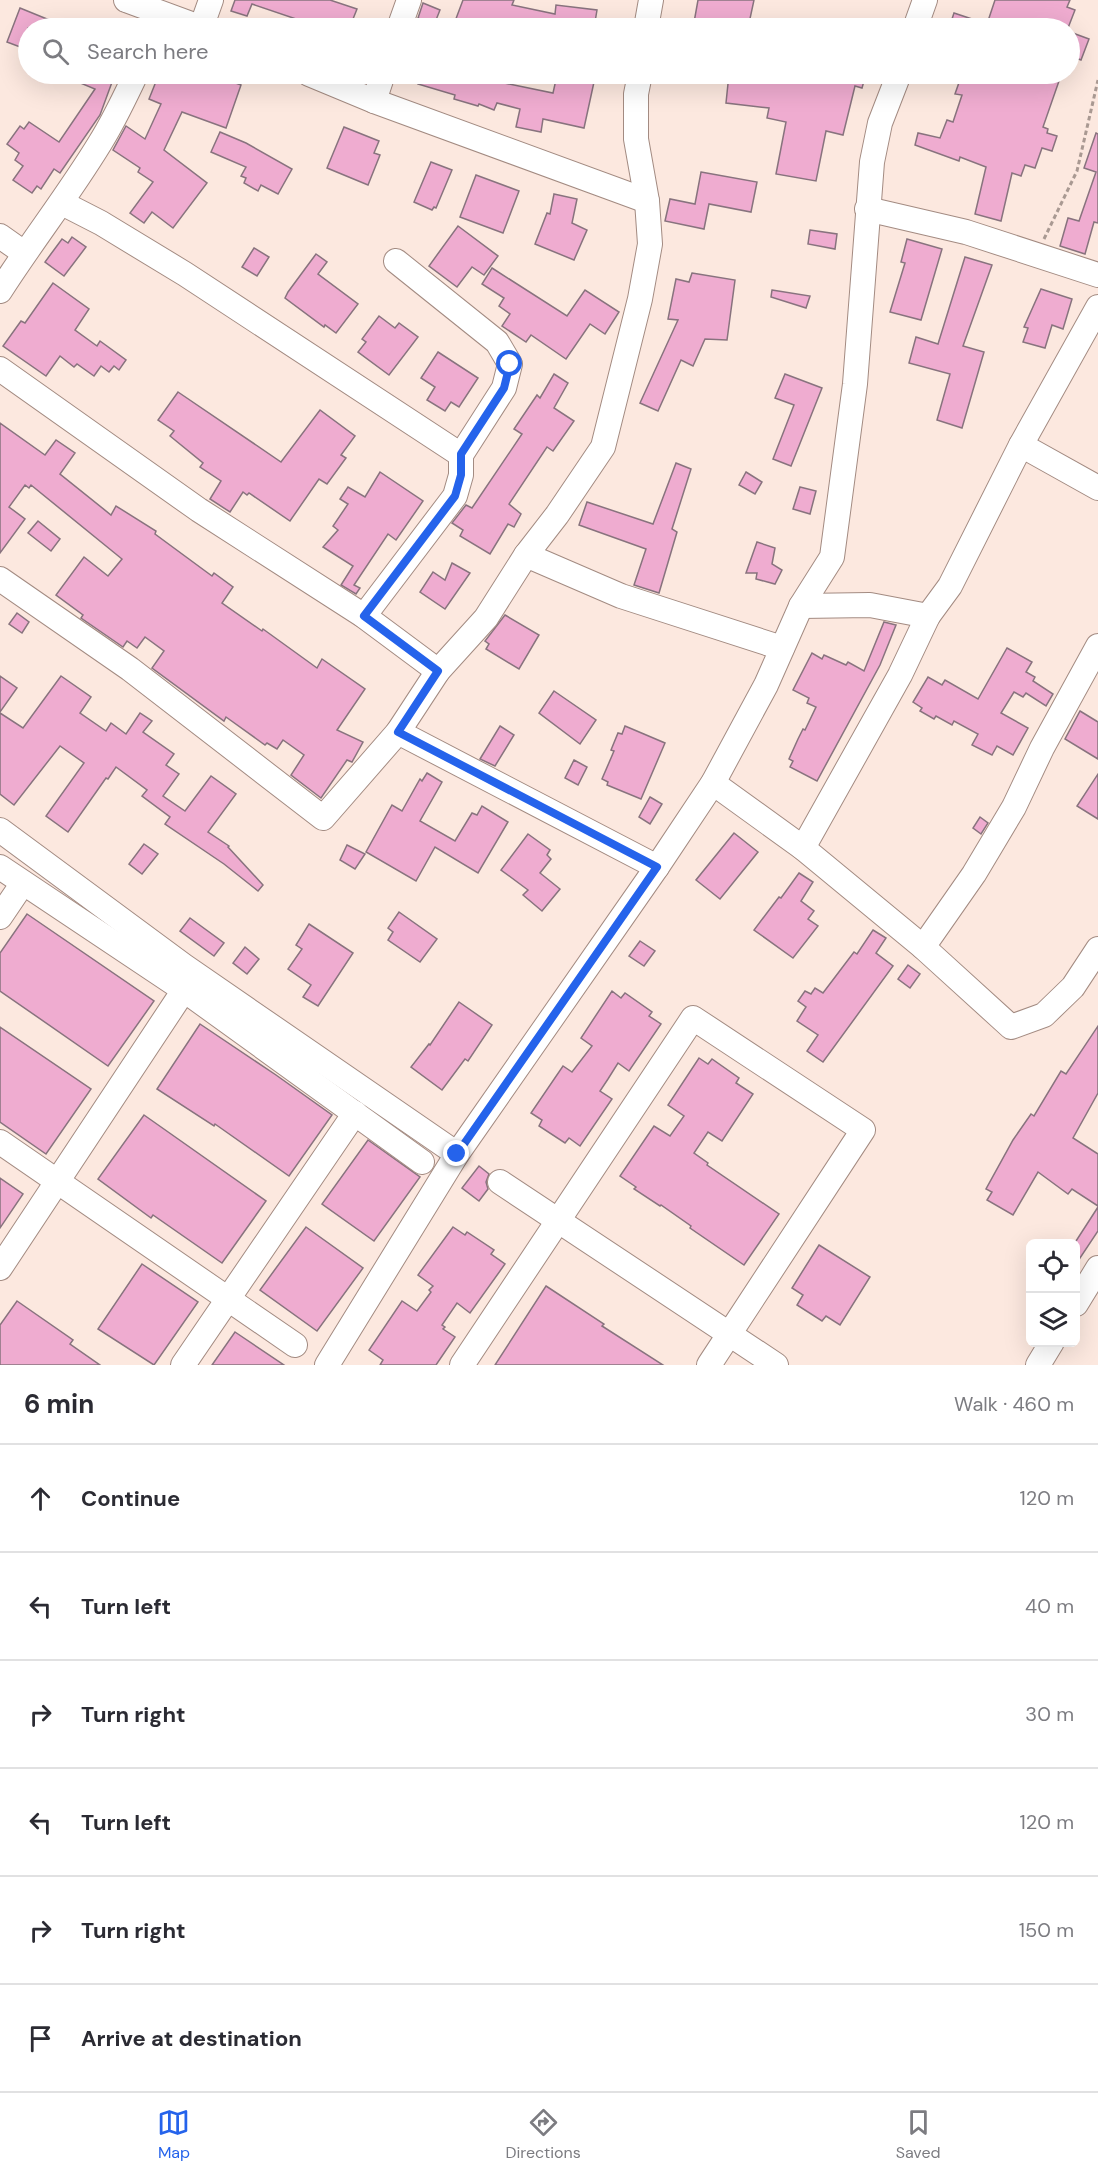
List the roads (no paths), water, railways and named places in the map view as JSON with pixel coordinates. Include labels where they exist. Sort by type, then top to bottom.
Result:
[{"type":"street","points":[[126,0],[156,18]]},
{"type":"street","points":[[205,18],[211,0]]},
{"type":"street","points":[[403,18],[409,0]]},
{"type":"street","points":[[648,18],[651,0]]},
{"type":"street","points":[[919,18],[925,0]]},
{"type":"street","points":[[0,291],[102,141],[131,84]]},
{"type":"street","points":[[333,84],[647,201]]},
{"type":"street","points":[[374,101],[380,84]]},
{"type":"street","points":[[0,579],[130,669],[323,818],[398,732],[438,671],[486,618],[526,555],[557,515],[603,447],[640,299],[650,244],[647,201],[636,139],[638,84]]},
{"type":"street","points":[[327,1365],[457,1154],[657,867],[712,783],[766,685],[801,606],[832,557],[855,384],[872,162],[880,123],[895,84]]},
{"type":"street","points":[[62,203],[101,223],[185,274],[461,454]]},
{"type":"street","points":[[867,209],[966,232],[1098,275]]},
{"type":"street","points":[[0,236],[24,253]]},
{"type":"street","points":[[364,616],[455,496],[461,475],[461,454],[504,388],[510,364],[496,342],[396,261]]},
{"type":"street","points":[[803,848],[900,675],[928,616],[950,586],[1022,445],[1098,307]]},
{"type":"street","points":[[0,369],[199,510],[364,616],[438,671]]},
{"type":"street","points":[[1022,445],[1098,488]]},
{"type":"street","points":[[526,555],[621,596],[782,648]]},
{"type":"street","points":[[801,606],[870,605],[928,616]]},
{"type":"street","points":[[923,947],[974,874],[1014,807],[1042,748],[1098,646]]},
{"type":"street","points":[[398,732],[657,867]]},
{"type":"street","points":[[712,783],[803,848],[923,947],[1011,1027],[1044,1015],[1073,987],[1098,950]]},
{"type":"street","points":[[0,830],[184,966],[457,1154]]},
{"type":"street","points":[[0,867],[184,990],[422,1162]]},
{"type":"street","points":[[0,917],[23,883]]},
{"type":"street","points":[[0,1268],[184,990]]},
{"type":"street","points":[[462,1365],[693,1018],[863,1130],[709,1365]]},
{"type":"street","points":[[183,1365],[355,1113]]},
{"type":"street","points":[[0,1142],[295,1345]]},
{"type":"street","points":[[500,1182],[776,1365]]},
{"type":"street","points":[[1080,1297],[1098,1268]]},
{"type":"street","points":[[1038,1365],[1049,1347]]}]
